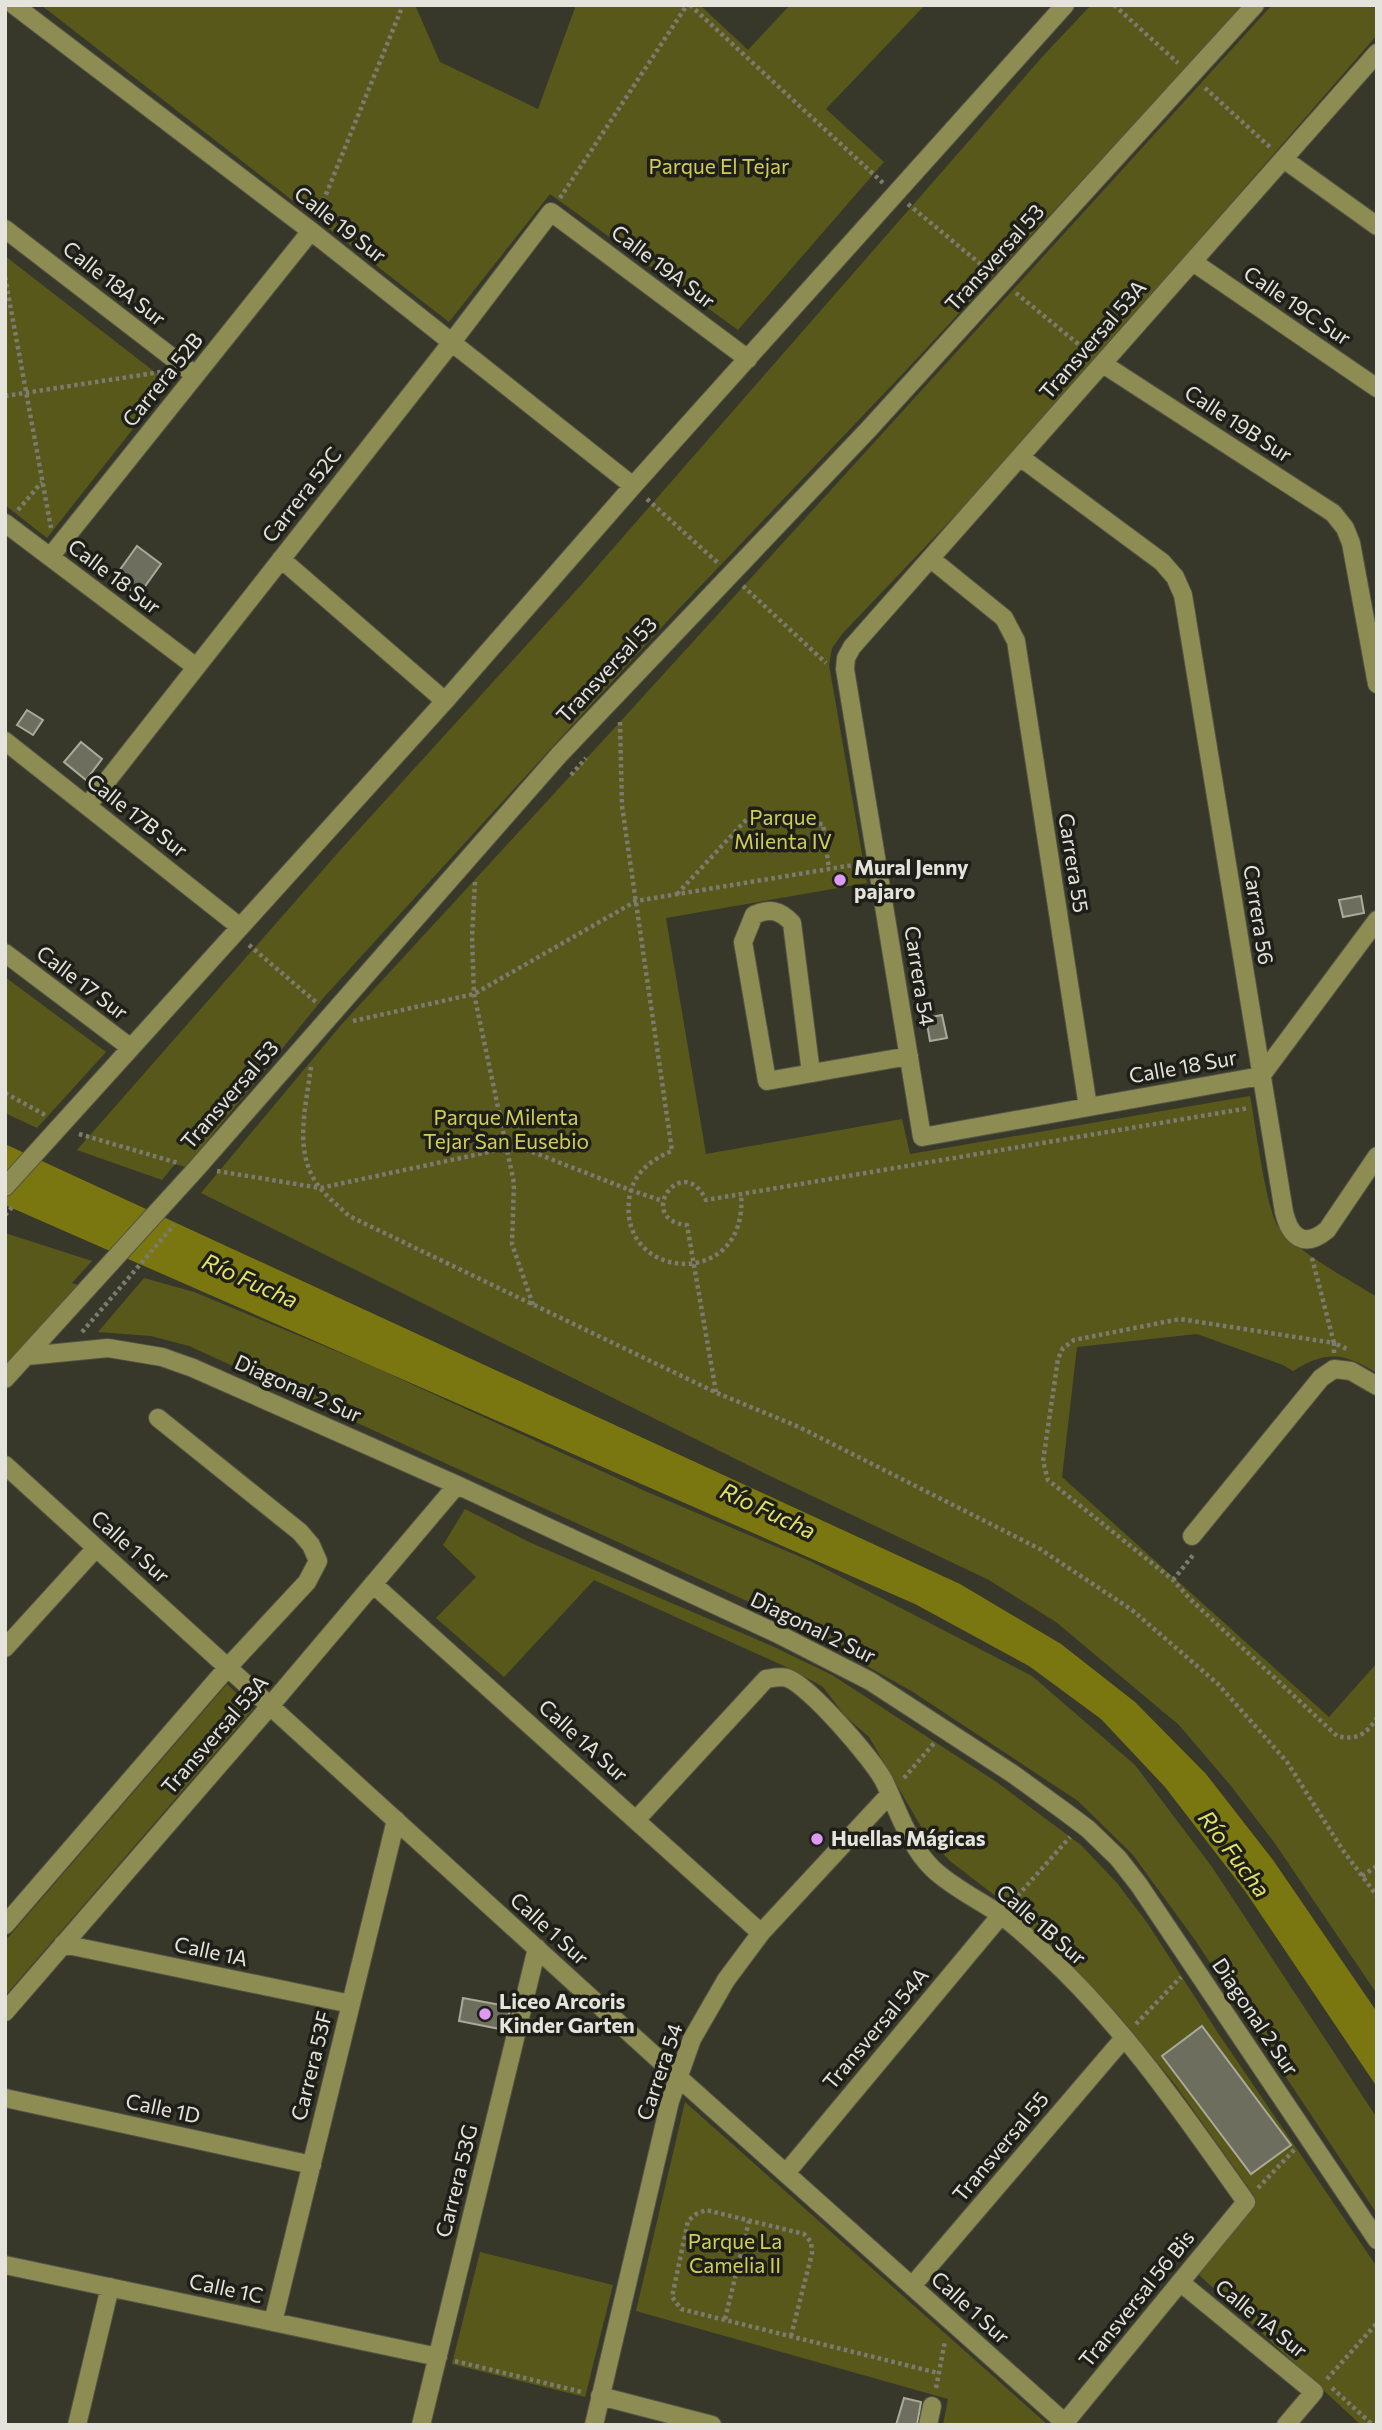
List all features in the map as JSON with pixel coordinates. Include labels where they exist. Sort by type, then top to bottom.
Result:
[{"type":"street","name":"Calle 19 Sur","points":[[14,5],[312,231],[633,486]]},
{"type":"street","points":[[5,1187],[445,701],[633,486],[1065,5]]},
{"type":"street","name":"Transversal 53","points":[[5,1379],[184,1182],[559,755],[877,420],[1255,5]]},
{"type":"street","name":"Transversal 53A","points":[[846,658],[852,647],[1192,262],[1375,59]]},
{"type":"street","points":[[1285,160],[1377,226]]},
{"type":"street","name":"Carrera 52C","points":[[88,805],[551,212]]},
{"type":"street","name":"Calle 19A Sur","points":[[551,212],[748,359]]},
{"type":"street","name":"Calle 18A Sur","points":[[5,229],[191,372]]},
{"type":"street","name":"Carrera 52B","points":[[53,554],[191,372],[312,231]]},
{"type":"street","name":"Calle 19C Sur","points":[[1192,262],[1377,388]]},
{"type":"street","name":"Calle 19B Sur","points":[[1102,364],[1333,513],[1345,528],[1353,552],[1377,684]]},
{"type":"street","name":"Carrera 56","points":[[1020,457],[1162,562],[1175,577],[1183,594],[1288,1227],[1295,1236],[1312,1239]]},
{"type":"street","name":"Calle 18 Sur","points":[[6,523],[53,554],[196,667]]},
{"type":"street","points":[[281,559],[445,701]]},
{"type":"street","name":"Carrera 55","points":[[931,559],[1004,618],[1016,641],[1088,1107]]},
{"type":"street","name":"Carrera 54","points":[[846,658],[845,669],[922,1137]]},
{"type":"street","name":"Calle 17B Sur","points":[[5,741],[88,805],[238,930]]},
{"type":"street","points":[[811,1073],[792,923],[782,912],[765,910],[754,915],[743,942],[767,1081],[909,1056]]},
{"type":"street","name":"Calle 18 Sur","points":[[922,1137],[1261,1076],[1377,920]]},
{"type":"street","name":"Calle 17 Sur","points":[[5,953],[131,1048]]},
{"type":"street","points":[[1312,1239],[1327,1230],[1377,1156]]},
{"type":"street","name":"Diagonal 2 Sur","points":[[27,1356],[108,1348],[162,1357],[226,1382],[457,1485],[786,1639],[870,1681],[1013,1774],[1082,1824],[1125,1867],[1377,2240]]},
{"type":"street","points":[[1192,1536],[1321,1378],[1334,1369],[1351,1371],[1377,1386]]},
{"type":"street","name":"Transversal 53A","points":[[5,1925],[228,1667],[307,1582],[318,1561],[311,1545],[300,1532],[158,1418]]},
{"type":"street","name":"Calle 1 Sur","points":[[5,1465],[1064,2424]]},
{"type":"street","name":"Transversal 53A","points":[[5,2012],[457,1485]]},
{"type":"street","points":[[5,1648],[96,1548]]},
{"type":"street","name":"Calle 1A Sur","points":[[373,1584],[761,1933]]},
{"type":"street","name":"Calle 1B Sur","points":[[636,1820],[766,1679],[785,1677],[799,1684],[870,1760],[919,1852],[932,1868],[956,1887],[1001,1915],[1048,1955],[1124,2038],[1246,2202]]},
{"type":"street","name":"Carrera 54","points":[[594,2425],[670,2101],[692,2039],[726,1980],[761,1933],[890,1794]]},
{"type":"street","name":"Carrera 53F","points":[[273,2322],[396,1820]]},
{"type":"street","name":"Transversal 54A","points":[[786,2173],[1001,1915]]},
{"type":"street","name":"Calle 1A","points":[[63,1944],[351,2004]]},
{"type":"street","name":"Carrera 53G","points":[[421,2425],[537,1948]]},
{"type":"street","name":"Transversal 55","points":[[912,2286],[1124,2038]]},
{"type":"street","name":"Calle 1D","points":[[5,2098],[312,2165]]},
{"type":"street","name":"Transversal 56 Bis","points":[[1064,2424],[1246,2202]]},
{"type":"street","name":"Calle 1C","points":[[5,2265],[438,2357]]},
{"type":"street","name":"Calle 1A Sur","points":[[1180,2282],[1319,2386]]},
{"type":"street","points":[[77,2425],[110,2287]]},
{"type":"street","points":[[1286,2425],[1319,2386]]},
{"type":"street","points":[[600,2396],[712,2425]]},
{"type":"street","points":[[928,2425],[932,2406]]},
{"type":"path","points":[[312,231],[403,5]]},
{"type":"path","points":[[551,212],[688,5],[895,195]]},
{"type":"path","points":[[5,278],[53,554]]},
{"type":"path","points":[[5,396],[191,372]]},
{"type":"path","points":[[6,523],[42,482]]},
{"type":"path","points":[[620,722],[622,806],[672,1151],[654,1159],[639,1173],[630,1190],[627,1213],[634,1236],[650,1253],[671,1263],[694,1264],[712,1258],[727,1247],[738,1231],[743,1212],[741,1194]]},
{"type":"path","points":[[677,894],[747,819]]},
{"type":"path","points":[[819,824],[823,824],[829,869]]},
{"type":"path","points":[[238,930],[342,1024],[474,994],[636,901],[876,861]]},
{"type":"path","points":[[475,878],[472,937],[474,994],[514,1182],[512,1244],[533,1305]]},
{"type":"path","points":[[312,1060],[302,1143],[320,1188],[349,1216],[717,1393],[799,1427],[1040,1549],[1132,1610],[1218,1684],[1287,1762],[1342,1849],[1377,1896]]},
{"type":"path","points":[[5,1093],[77,1134]]},
{"type":"path","points":[[717,1393],[687,1225],[677,1224],[669,1219],[664,1211],[663,1201],[668,1189],[678,1183],[690,1183],[701,1189],[706,1200],[1266,1105]]},
{"type":"path","points":[[320,1188],[517,1146],[663,1201]]},
{"type":"path","points":[[64,1352],[177,1222]]},
{"type":"path","points":[[1312,1239],[1334,1343]]},
{"type":"path","points":[[1355,1353],[1334,1343],[1180,1319],[1074,1340],[1063,1348],[1058,1359],[1043,1461],[1048,1480],[1173,1580],[1190,1600],[1337,1736],[1351,1739],[1367,1732],[1377,1718]]},
{"type":"path","points":[[890,1794],[945,1730]]},
{"type":"path","points":[[1001,1915],[1082,1824]]},
{"type":"path","points":[[1362,1876],[1377,1866]]},
{"type":"path","points":[[1124,2038],[1192,1965]]},
{"type":"path","points":[[1246,2202],[1307,2136]]},
{"type":"path","points":[[791,2336],[812,2253],[811,2242],[804,2234],[706,2210],[696,2214],[688,2221],[672,2297],[681,2309],[938,2373]]},
{"type":"path","points":[[724,2319],[749,2221]]},
{"type":"path","points":[[932,2406],[949,2319]]},
{"type":"path","points":[[1373,2425],[1319,2386],[1377,2323]]},
{"type":"path","points":[[438,2357],[600,2396]]},
{"type":"green space","name":"Parque El Tejar","points":[[41,5],[415,5],[440,62],[538,109],[576,5],[700,5],[748,50],[790,5],[925,5],[826,109],[884,162],[738,330],[550,194],[449,322]]},
{"type":"green space","points":[[1091,5],[1244,5],[912,364],[672,616],[325,996],[186,1167],[175,1164],[162,1180],[77,1150],[343,847],[582,584],[1043,56]]},
{"type":"green space","name":"Parque Milenta Tejar San Eusebio","points":[[1272,5],[1377,5],[1377,35],[1008,460],[842,634],[832,648],[829,665],[867,883],[666,918],[706,1154],[902,1119],[910,1154],[1250,1096],[1265,1185],[1279,1228],[1312,1257],[1377,1297],[1377,1373],[1355,1361],[1335,1357],[1316,1360],[1293,1371],[1197,1334],[1077,1347],[1062,1477],[1329,1717],[1377,1663],[1377,1994],[1274,1842],[1179,1725],[1056,1622],[989,1580],[766,1474],[201,1193],[342,1024]]},
{"type":"green space","points":[[5,256],[169,383],[47,538],[5,505]]},
{"type":"green space","points":[[5,977],[106,1052],[37,1128],[5,1113]]},
{"type":"green space","points":[[5,1233],[92,1261],[72,1283],[82,1286],[5,1365]]},
{"type":"green space","points":[[144,1278],[194,1292],[372,1366],[645,1491],[810,1561],[1032,1676],[1135,1765],[1212,1867],[1377,2118],[1377,2214],[1195,1940],[1133,1855],[1078,1801],[913,1692],[771,1612],[189,1346],[151,1336],[98,1332]]},
{"type":"green space","points":[[465,1509],[531,1543],[772,1646],[832,1675],[995,1781],[1081,1845],[1117,1883],[1148,1924],[1218,2033],[1377,2267],[1377,2425],[1361,2425],[1197,2273],[1255,2197],[1174,2083],[1115,2011],[1002,1901],[950,1861],[927,1837],[869,1737],[845,1716],[823,1687],[795,1671],[594,1580],[504,1677],[436,1618],[476,1577],[443,1545]]},
{"type":"green space","points":[[227,1684],[253,1709],[5,1996],[5,1941]]},
{"type":"green space","name":"Parque La Camelia II","points":[[685,2102],[1048,2425],[943,2425],[948,2399],[636,2311]]},
{"type":"green space","points":[[480,2252],[613,2285],[585,2397],[452,2364]]},
{"type":"water","name":"Río Fucha","points":[[5,1144],[960,1584],[1061,1644],[1135,1702],[1206,1774],[1273,1860],[1377,2012],[1377,2087],[1245,1891],[1165,1787],[1101,1719],[1029,1666],[915,1604],[5,1205]]},
{"type":"building","points":[[137,546],[161,564],[138,596],[114,578]]},
{"type":"building","points":[[27,710],[43,720],[33,735],[17,725]]},
{"type":"building","points":[[81,742],[102,759],[86,780],[64,762]]},
{"type":"building","points":[[1361,896],[1364,913],[1343,917],[1339,900]]},
{"type":"building","points":[[942,1015],[947,1038],[930,1041],[926,1018]]},
{"type":"building","name":"Liceo Arcoris Kinder Garten","points":[[463,1998],[511,2007],[505,2030],[459,2021]]},
{"type":"building","points":[[1202,2026],[1291,2145],[1251,2174],[1162,2056]]},
{"type":"building","points":[[904,2398],[921,2402],[917,2425],[896,2425]]},
{"type":"place","name":"Mural Jenny pajaro","points":[[840,880]]},
{"type":"place","name":"Huellas Mágicas","points":[[817,1839]]},
{"type":"place","name":"Liceo Arcoris Kinder Garten","points":[[485,2014]]},
{"type":"park label","name":"Parque Milenta IV","points":[[783,830]]}]
